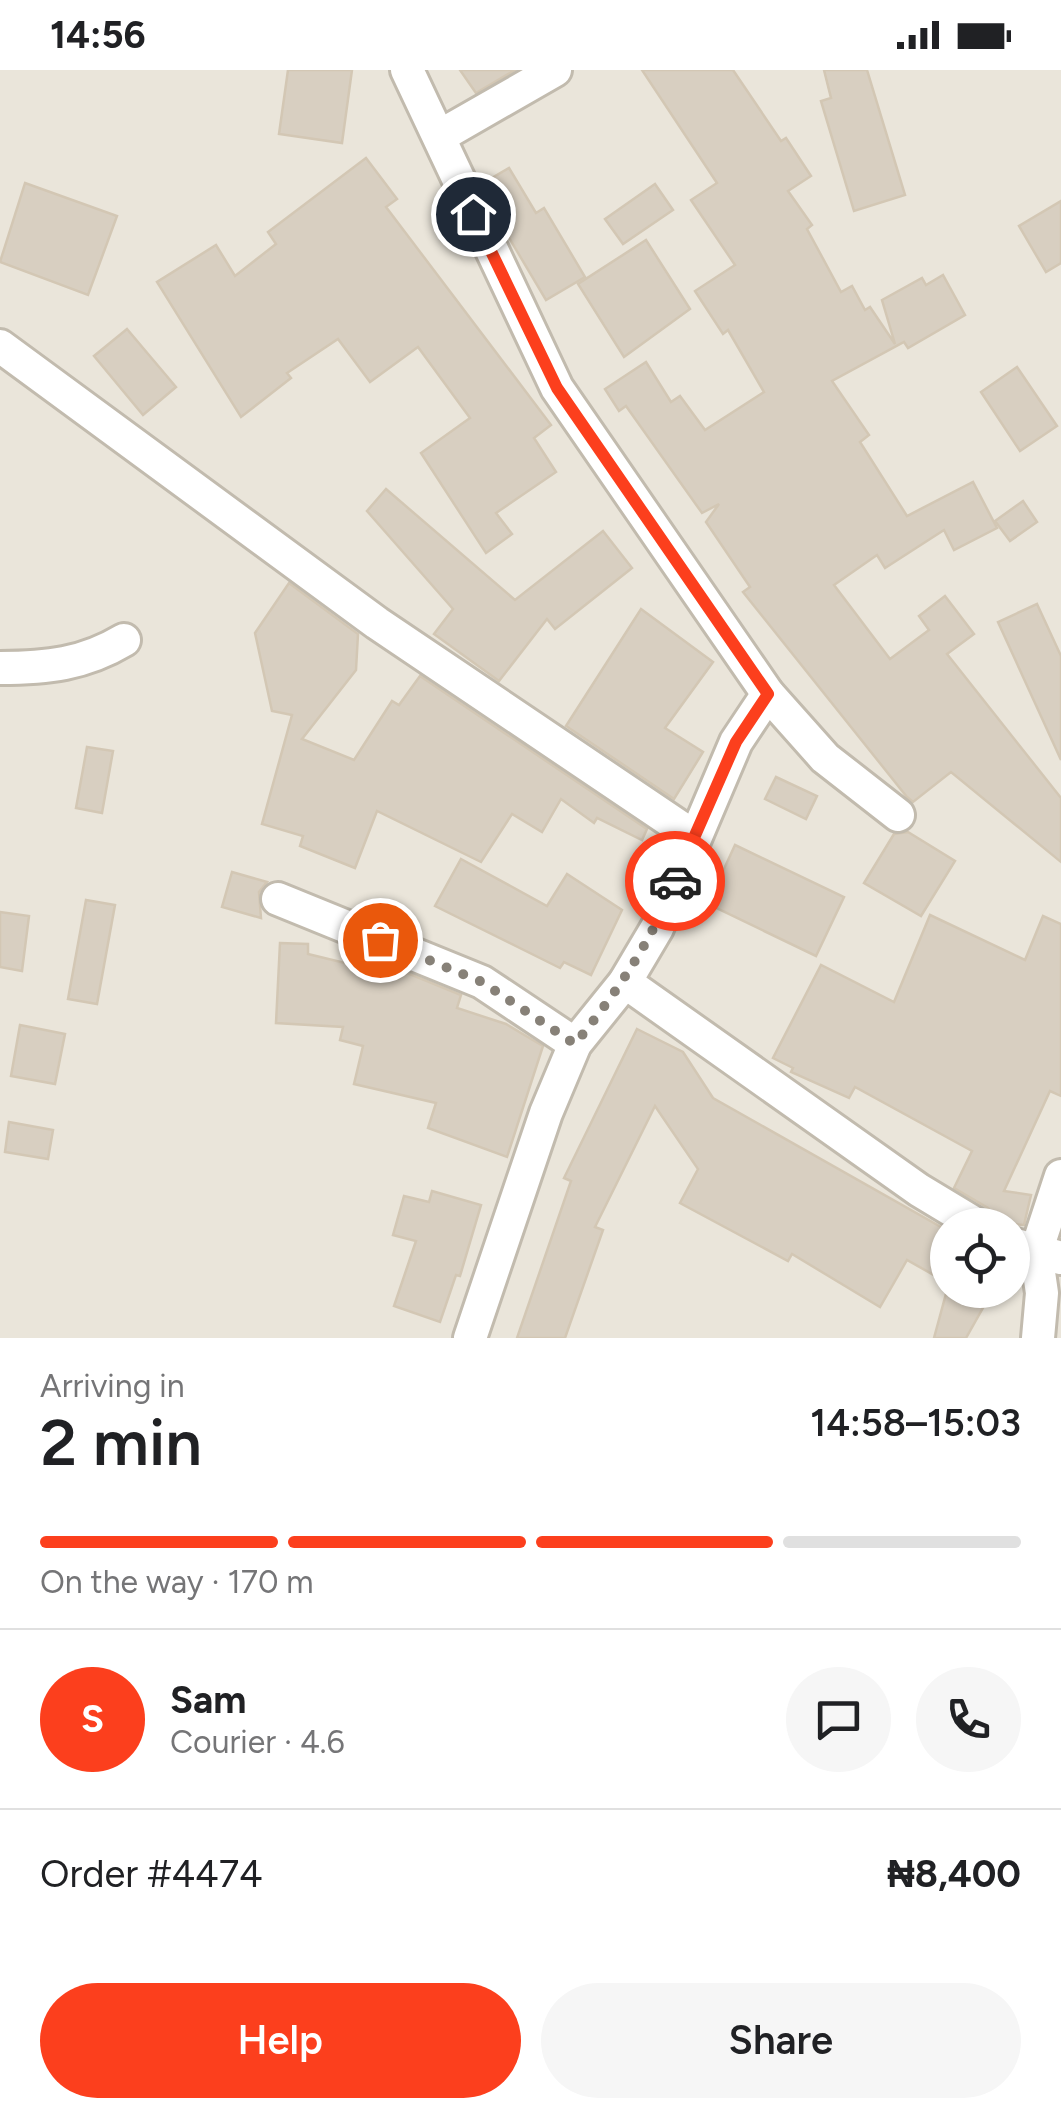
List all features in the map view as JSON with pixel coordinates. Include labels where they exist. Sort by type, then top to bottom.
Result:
[{"type":"street","points":[[408,70],[557,388],[768,694],[824,758],[898,814]]},
{"type":"street","points":[[440,136],[555,70]]},
{"type":"street","points":[[0,346],[377,623],[693,836]]},
{"type":"street","points":[[0,668],[70,664],[93,658],[124,640]]},
{"type":"street","points":[[470,1338],[546,1112],[575,1044],[625,982],[657,928],[736,742],[768,694]]},
{"type":"street","points":[[278,899],[482,982],[575,1044]]},
{"type":"street","points":[[625,982],[949,1208]]},
{"type":"street","points":[[1038,1338],[1042,1293],[1036,1252],[1061,1176]]},
{"type":"shaded area","points":[[0,70],[1061,70],[1061,1338],[0,1338]]},
{"type":"building","points":[[288,70],[352,70],[342,143],[279,134]]},
{"type":"building","points":[[460,70],[515,70],[476,93]]},
{"type":"building","points":[[642,70],[733,70],[781,141],[786,138],[811,176],[788,191],[812,225],[807,229],[841,292],[852,286],[865,310],[870,307],[895,344],[882,300],[922,278],[926,285],[943,275],[965,315],[908,348],[904,342],[832,381],[869,435],[860,442],[907,516],[973,482],[997,528],[954,550],[944,530],[885,568],[877,555],[834,585],[890,659],[929,630],[919,616],[945,596],[974,634],[947,654],[1061,798],[1061,862],[951,772],[913,802],[907,797],[743,592],[750,587],[706,522],[719,504],[702,513],[626,406],[619,411],[605,389],[646,362],[671,402],[680,396],[705,430],[764,392],[728,330],[723,334],[695,291],[735,265],[691,200],[717,183]]},
{"type":"building","points":[[824,70],[867,70],[905,195],[854,211],[821,101],[831,98]]},
{"type":"building","points":[[366,158],[397,199],[386,207],[551,425],[534,438],[556,472],[496,513],[512,534],[486,553],[421,453],[470,418],[418,347],[370,382],[338,339],[287,373],[291,378],[241,417],[157,282],[216,245],[235,276],[276,244],[268,232]]},
{"type":"building","points":[[509,168],[536,213],[544,208],[585,277],[546,300],[505,231],[512,228],[485,182]]},
{"type":"building","points":[[25,183],[117,216],[88,295],[0,262]]},
{"type":"building","points":[[655,184],[673,210],[623,244],[605,219]]},
{"type":"building","points":[[1061,201],[1061,263],[1046,272],[1019,226]]},
{"type":"building","points":[[646,240],[690,309],[624,357],[578,284]]},
{"type":"building","points":[[127,329],[176,387],[143,415],[94,356]]},
{"type":"building","points":[[1017,367],[1057,426],[1020,451],[981,392]]},
{"type":"building","points":[[386,489],[515,600],[603,531],[632,568],[555,629],[547,619],[499,681],[434,634],[453,609],[367,511]]},
{"type":"building","points":[[1023,501],[1037,522],[1010,541],[995,521]]},
{"type":"building","points":[[289,583],[358,634],[356,670],[302,739],[354,760],[392,701],[399,705],[420,676],[647,829],[642,840],[597,818],[594,823],[561,799],[542,832],[512,814],[481,862],[377,811],[355,868],[300,846],[303,836],[262,824],[292,715],[272,711],[255,633]]},
{"type":"building","points":[[1037,604],[1061,656],[1061,760],[998,622]]},
{"type":"building","points":[[641,609],[713,662],[665,728],[703,752],[674,799],[566,726]]},
{"type":"building","points":[[87,747],[113,751],[102,813],[76,808]]},
{"type":"building","points":[[776,777],[817,796],[806,819],[765,799]]},
{"type":"building","points":[[908,832],[955,861],[921,916],[864,883],[894,834]]},
{"type":"building","points":[[735,845],[844,897],[816,956],[708,904]]},
{"type":"building","points":[[461,859],[547,906],[567,874],[622,910],[591,975],[564,962],[560,968],[435,906]]},
{"type":"building","points":[[232,872],[267,882],[259,892],[261,918],[222,907]]},
{"type":"building","points":[[86,900],[115,905],[97,1004],[68,999]]},
{"type":"building","points":[[0,912],[29,916],[22,971],[0,967]]},
{"type":"building","points":[[930,915],[1025,960],[1043,916],[1061,924],[1061,1096],[1050,1091],[1004,1191],[1031,1195],[1028,1208],[988,1208],[954,1188],[972,1151],[855,1087],[849,1098],[791,1072],[793,1068],[773,1058],[821,965],[894,1002]]},
{"type":"building","points":[[280,943],[308,944],[308,954],[398,976],[400,970],[461,995],[457,1008],[506,1024],[543,1046],[507,1157],[428,1128],[436,1103],[354,1084],[363,1046],[340,1040],[343,1027],[276,1023]]},
{"type":"building","points":[[20,1025],[65,1034],[55,1084],[11,1076]]},
{"type":"building","points":[[637,1029],[683,1052],[713,1098],[930,1221],[930,1273],[907,1260],[880,1307],[792,1254],[788,1261],[680,1203],[698,1169],[655,1106],[595,1227],[603,1230],[565,1338],[517,1338],[571,1181],[564,1178]]},
{"type":"building","points":[[9,1122],[53,1130],[48,1159],[5,1152]]},
{"type":"building","points":[[432,1191],[481,1205],[460,1276],[456,1275],[440,1322],[394,1306],[416,1241],[393,1235],[404,1196],[429,1202]]},
{"type":"building","points":[[942,1308],[983,1308],[966,1338],[934,1338]]},
{"type":"way so far","points":[[380,940],[482,982],[575,1044],[625,982],[657,928],[675,881]]},
{"type":"route","points":[[473,214],[557,388],[768,694],[736,742],[675,881]]}]
